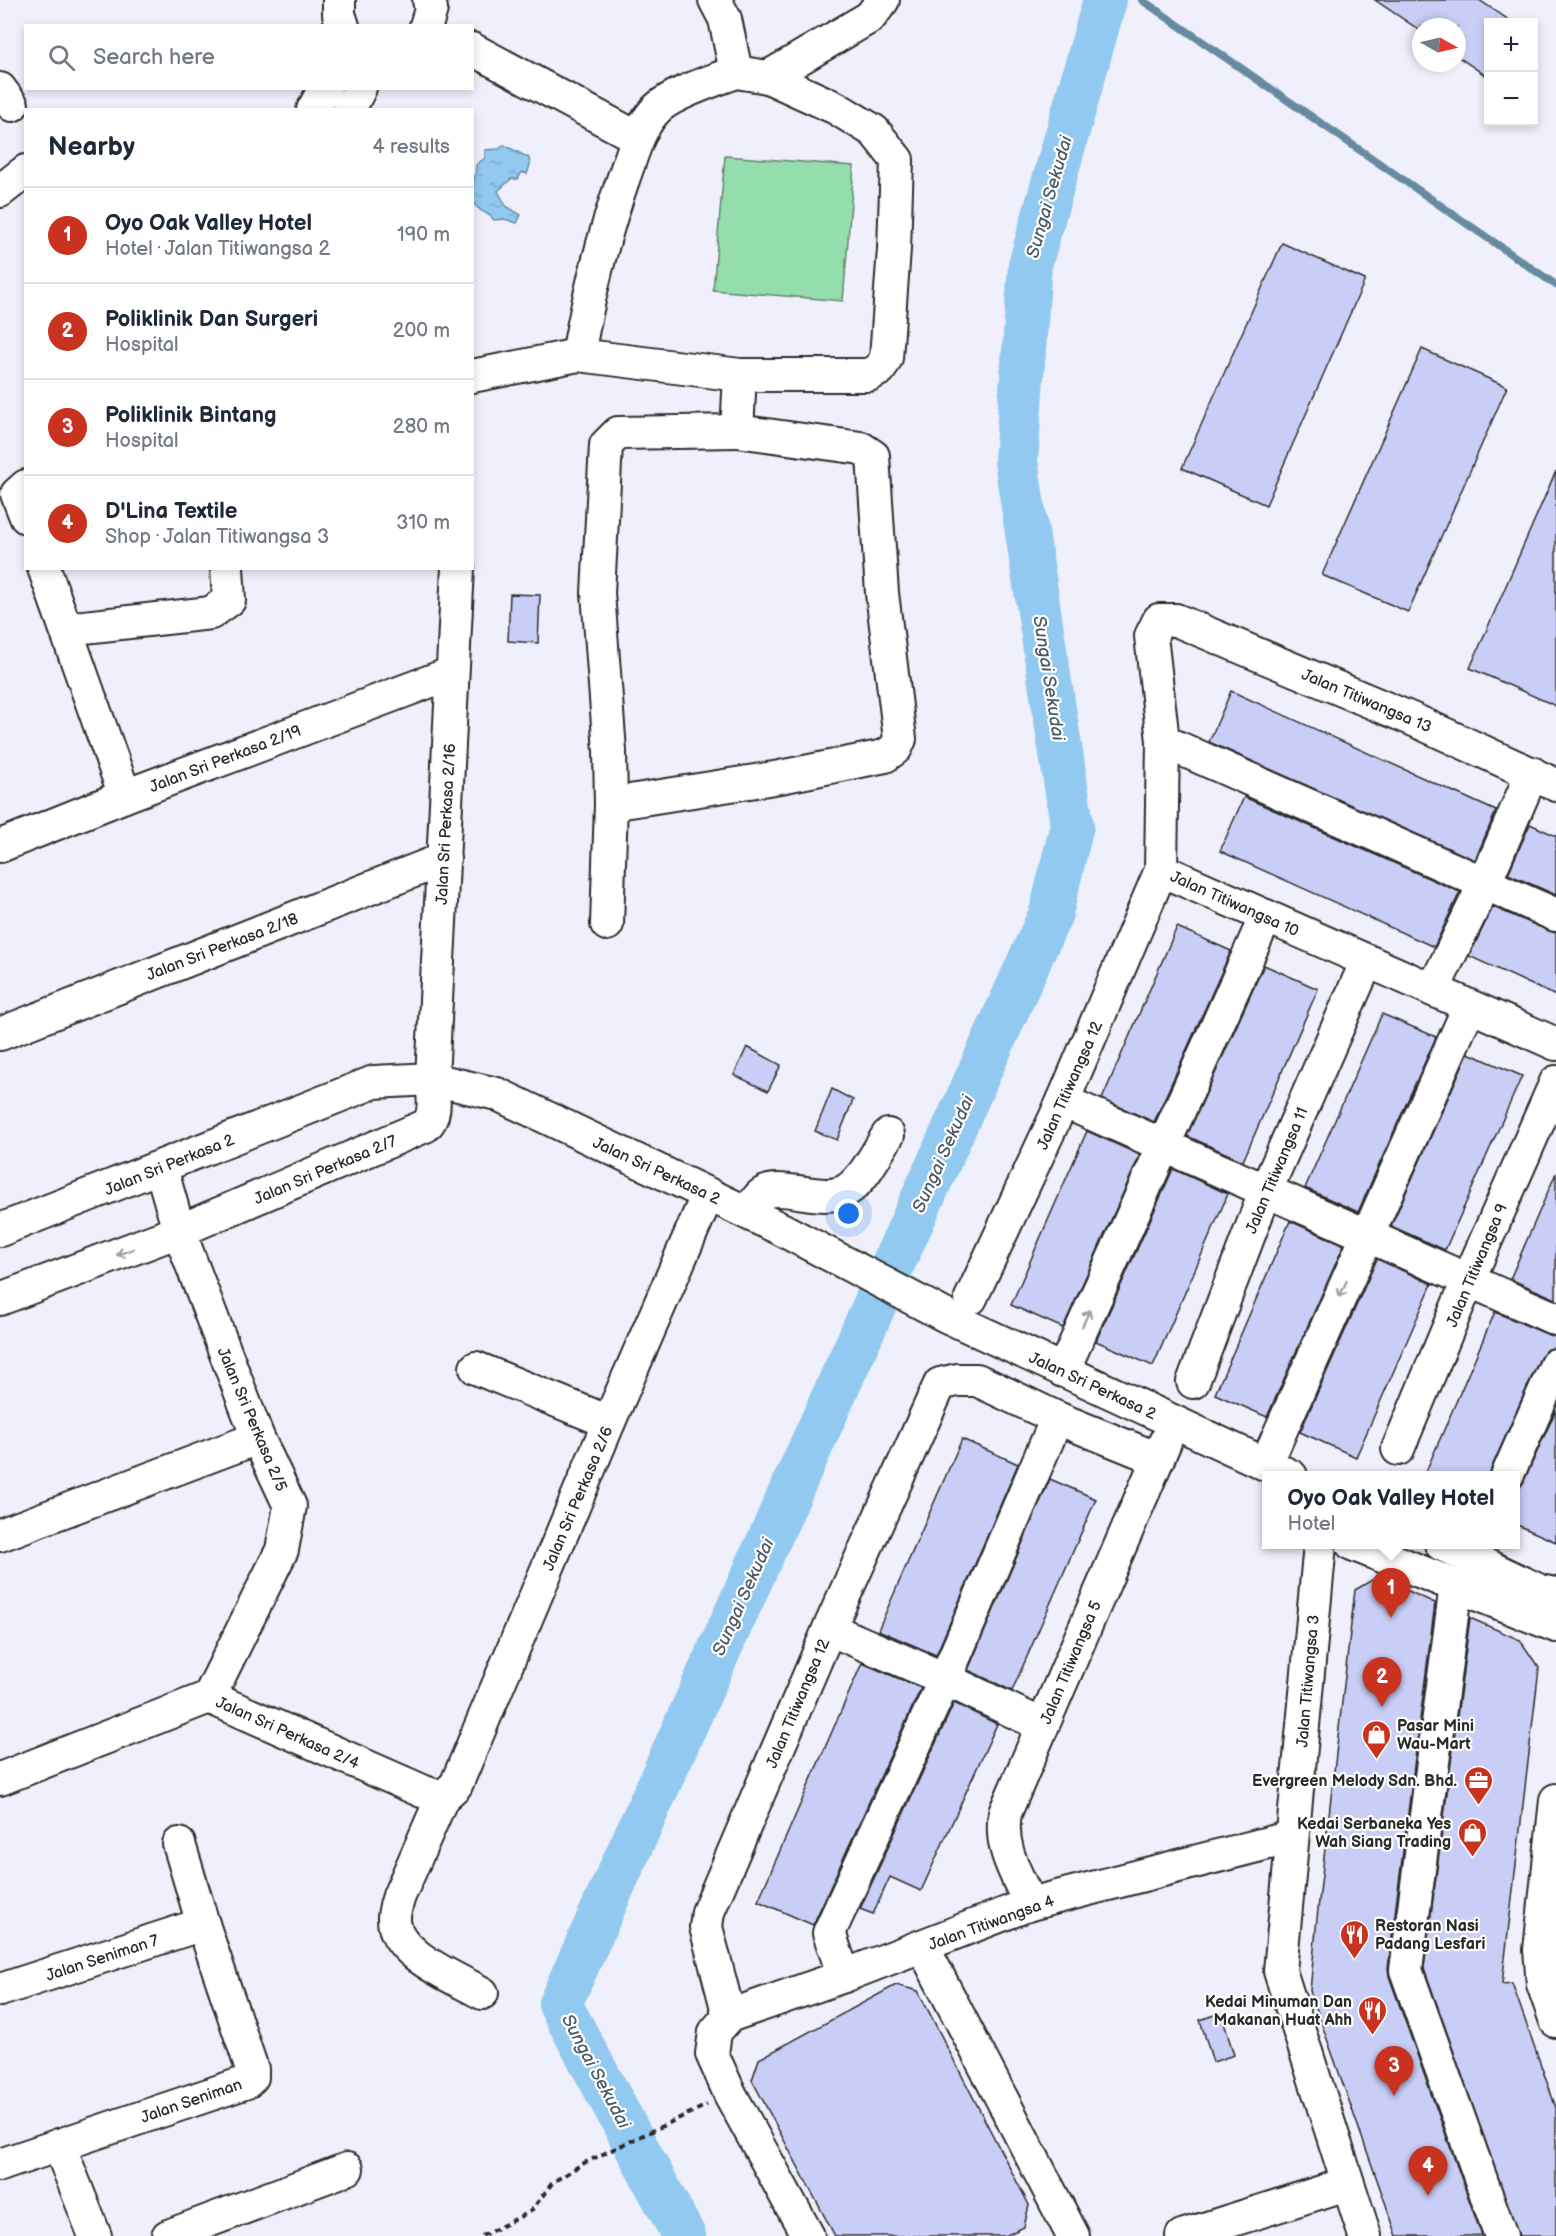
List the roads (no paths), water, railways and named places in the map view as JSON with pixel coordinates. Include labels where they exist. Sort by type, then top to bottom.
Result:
[{"type":"street","points":[[339,0],[339,14],[342,24]]},
{"type":"street","points":[[427,24],[429,0]]},
{"type":"street","points":[[715,0],[725,19],[735,72]]},
{"type":"street","points":[[768,77],[870,17],[883,0]]},
{"type":"street","points":[[474,50],[638,138]]},
{"type":"street","points":[[474,376],[578,355],[740,375],[869,375],[880,369],[886,358],[894,249],[897,160],[874,131],[836,108],[768,77],[735,72],[691,88],[655,110],[638,138],[612,210],[589,294],[578,355]]},
{"type":"street","points":[[314,108],[324,90]]},
{"type":"street","points":[[350,108],[359,90]]},
{"type":"street","points":[[0,191],[24,173]]},
{"type":"street","points":[[737,431],[740,375]]},
{"type":"street","points":[[607,924],[611,804],[610,751],[598,593],[606,445],[618,433],[737,431],[861,448],[873,456],[882,593],[900,739],[896,748],[885,756],[780,777],[611,804]]},
{"type":"street","points":[[24,488],[17,494],[24,512]]},
{"type":"street","points":[[45,570],[125,795]]},
{"type":"street","points":[[66,629],[211,613],[229,600],[227,570]]},
{"type":"street","name":"Jalan Sri Perkasa 2/16","points":[[432,1079],[458,570]]},
{"type":"street","name":"Jalan Titiwangsa 10","points":[[1176,620],[1159,620],[1151,636],[1163,741],[1161,870],[1556,1044]]},
{"type":"street","name":"Jalan Titiwangsa 13","points":[[1176,620],[1414,720],[1544,779]]},
{"type":"street","name":"Jalan Sri Perkasa 2/19","points":[[0,846],[125,795],[452,672]]},
{"type":"street","points":[[1163,741],[1556,915]]},
{"type":"street","points":[[1433,990],[1485,883],[1544,779]]},
{"type":"street","name":"Jalan Sri Perkasa 2/18","points":[[0,1034],[444,859]]},
{"type":"street","name":"Jalan Titiwangsa 12","points":[[959,1308],[1063,1101],[1161,870]]},
{"type":"street","points":[[1063,1371],[1266,916]]},
{"type":"street","name":"Jalan Titiwangsa 11","points":[[1193,1382],[1266,1190],[1367,961]]},
{"type":"street","points":[[1278,1470],[1367,1236],[1469,1006]]},
{"type":"street","name":"Jalan Sri Perkasa 2","points":[[0,1230],[374,1082],[432,1079],[497,1094],[748,1213],[845,1263],[959,1308],[1063,1371],[1278,1470]]},
{"type":"street","name":"Jalan Sri Perkasa 2/7","points":[[0,1299],[179,1231],[425,1126],[431,1122],[434,1110],[432,1079]]},
{"type":"street","name":"Jalan Titiwangsa 9","points":[[1398,1449],[1468,1281],[1556,1082]]},
{"type":"street","points":[[1063,1101],[1556,1319]]},
{"type":"street","points":[[748,1213],[762,1194],[772,1190],[831,1196],[846,1191],[857,1182],[888,1134]]},
{"type":"street","name":"Jalan Sri Perkasa 2/5","points":[[161,1168],[179,1231],[258,1438],[290,1506],[282,1550],[209,1697]]},
{"type":"street","name":"Jalan Sri Perkasa 2/6","points":[[482,1993],[411,1952],[400,1938],[393,1921],[399,1896],[442,1798],[456,1785],[708,1194]]},
{"type":"street","points":[[1509,1471],[1556,1365]]},
{"type":"street","points":[[476,1368],[609,1422]]},
{"type":"street","name":"Jalan Titiwangsa 12","points":[[729,2016],[706,1928],[708,1912],[829,1629],[940,1384],[957,1380],[977,1380],[1057,1418],[1158,1460]]},
{"type":"street","points":[[844,1976],[829,1933],[945,1679],[1057,1418]]},
{"type":"street","name":"Jalan Titiwangsa 5","points":[[1030,1904],[1005,1850],[1002,1830],[1005,1813],[1174,1422]]},
{"type":"street","points":[[0,1536],[258,1438]]},
{"type":"street","name":"Jalan Titiwangsa 3","points":[[1320,1549],[1280,1971],[1365,2236]]},
{"type":"street","points":[[1362,1549],[1556,1626]]},
{"type":"street","points":[[1473,1551],[1540,1591],[1556,1594]]},
{"type":"street","points":[[1456,1586],[1406,1970],[1501,2236]]},
{"type":"street","points":[[829,1629],[945,1679],[1042,1725]]},
{"type":"street","name":"Jalan Sri Perkasa 2/4","points":[[0,1779],[209,1697],[442,1798]]},
{"type":"street","points":[[1556,1800],[1540,1950],[1543,1984],[1556,2021]]},
{"type":"street","name":"Jalan Titiwangsa 4","points":[[729,2016],[923,1947],[1030,1904],[1292,1837]]},
{"type":"street","name":"Jalan Seniman","points":[[0,2165],[247,2082],[252,2076],[252,2069],[203,1924],[179,1844]]},
{"type":"street","name":"Jalan Seniman 7","points":[[0,1990],[203,1924]]},
{"type":"street","points":[[923,1947],[1073,2236]]},
{"type":"street","points":[[729,2016],[715,2032],[712,2054],[730,2094],[808,2236]]},
{"type":"street","points":[[59,2145],[95,2236]]},
{"type":"street","points":[[168,2236],[347,2169]]},
{"type":"street","points":[[1182,2236],[1347,2184]]},
{"type":"water","points":[[504,145],[529,158],[530,165],[527,174],[522,172],[518,179],[511,179],[498,191],[506,206],[521,215],[517,223],[504,219],[494,220],[474,204],[476,165],[485,158],[485,150],[499,149]]},
{"type":"waterway","name":"Sungai Sekudai","points":[[684,2236],[560,2004],[1051,913],[1072,825],[1016,461],[1030,265],[1105,0]]},
{"type":"waterway","points":[[1142,0],[1556,285]]},
{"type":"place","name":"Oyo Oak Valley Hotel","points":[[1391,1618]]},
{"type":"place","name":"Poliklinik Dan Surgeri","points":[[1382,1707]]},
{"type":"place","name":"Pasar Mini Wau-Mart","points":[[1376,1760]]},
{"type":"place","name":"Evergreen Melody Sdn. Bhd.","points":[[1478,1806]]},
{"type":"place","name":"Kedai Serbaneka Yes Wah Siang Trading","points":[[1472,1858]]},
{"type":"place","name":"Restoran Nasi Padang Lesfari","points":[[1354,1960]]},
{"type":"place","name":"Kedai Minuman Dan Makanan Huat Ahh","points":[[1373,2036]]},
{"type":"place","name":"Poliklinik Bintang","points":[[1394,2096]]},
{"type":"place","name":"D'Lina Textile","points":[[1428,2196]]}]
